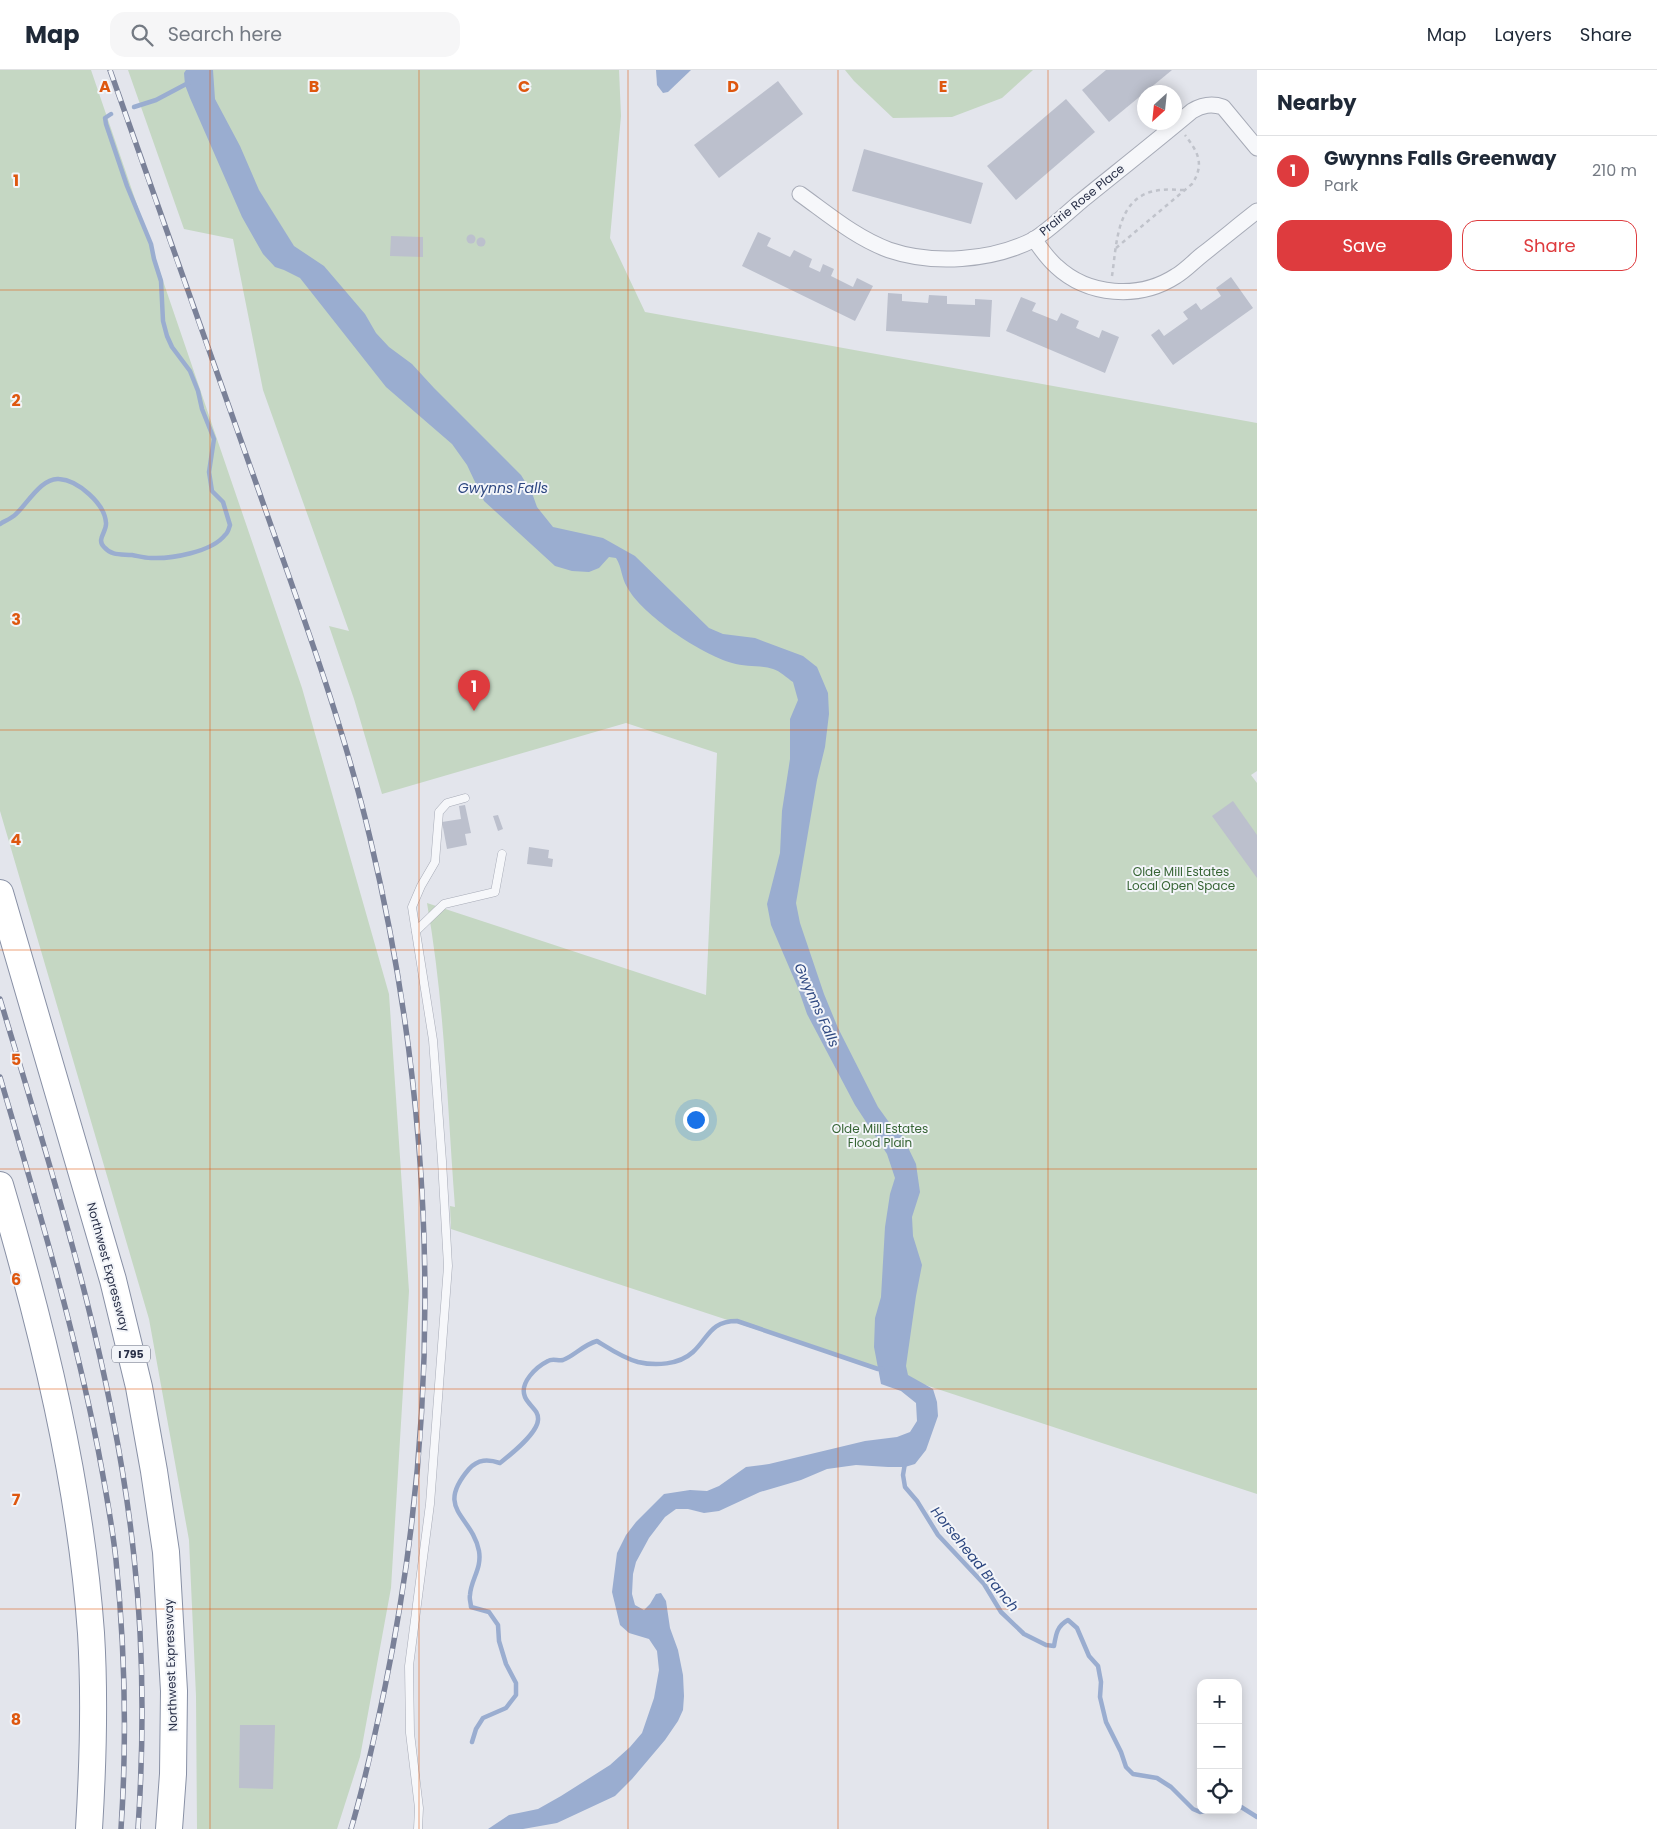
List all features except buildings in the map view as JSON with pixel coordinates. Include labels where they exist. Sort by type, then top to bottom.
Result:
[{"type":"highway","name":"Northwest Expressway","points":[[0,893],[113,1280],[139,1387],[166,1552],[174,1691],[173,1774],[169,1829]]},
{"type":"highway","points":[[0,1185],[36,1315],[58,1407],[73,1483],[90,1633],[92,1773],[89,1829]]},
{"type":"street","name":"Prairie Rose Place","points":[[1182,120],[1199,107],[1208,104],[1223,107],[1257,148]]},
{"type":"street","name":"Prairie Rose Place","points":[[800,194],[866,240],[888,250],[911,256],[935,259],[958,259],[984,255],[1034,239],[1169,130]]},
{"type":"street","points":[[1034,239],[1046,257],[1057,268],[1086,285],[1110,291],[1138,291],[1156,286],[1176,276],[1257,211]]},
{"type":"lane","points":[[418,1829],[419,1808],[410,1733],[409,1666],[430,1504],[448,1266],[433,1040],[412,907],[421,886],[435,862],[439,812],[447,803],[465,798]]},
{"type":"lane","points":[[416,931],[444,904],[495,892],[502,854]]},
{"type":"path","points":[[1116,248],[1192,184],[1197,177],[1199,163],[1195,149],[1181,130]]},
{"type":"path","points":[[1110,291],[1122,219],[1127,210],[1137,199],[1150,192],[1185,190]]},
{"type":"green space","points":[[0,70],[91,70],[302,688],[389,994],[409,1291],[391,1588],[360,1757],[337,1829],[197,1829],[196,1696],[189,1540],[149,1319],[0,811]]},
{"type":"green space","points":[[128,70],[619,70],[621,116],[610,238],[645,312],[1257,423],[1257,771],[1251,775],[1257,783],[1257,1494],[451,1229],[450,1206],[455,1207],[445,1055],[438,979],[427,903],[706,995],[717,753],[626,723],[382,794],[354,699],[329,626],[349,631],[263,390],[233,239],[184,229]]},
{"type":"green space","points":[[845,70],[1033,70],[1002,98],[952,117],[893,118]]},
{"type":"water","name":"Gwynns Falls","points":[[186,70],[213,70],[215,99],[240,146],[259,190],[294,246],[324,266],[365,314],[376,333],[389,347],[412,364],[521,475],[532,493],[537,507],[553,527],[603,538],[635,556],[709,628],[723,634],[755,638],[803,656],[817,667],[828,693],[829,714],[825,747],[817,780],[796,903],[800,923],[824,994],[838,1028],[878,1107],[891,1125],[902,1135],[916,1164],[920,1192],[912,1217],[913,1236],[922,1265],[906,1366],[908,1375],[933,1389],[937,1402],[938,1416],[926,1450],[915,1464],[905,1467],[856,1465],[827,1469],[801,1480],[760,1492],[719,1511],[704,1513],[688,1509],[676,1509],[665,1517],[649,1538],[636,1562],[632,1594],[635,1605],[644,1610],[656,1594],[661,1593],[666,1601],[670,1628],[678,1650],[683,1675],[683,1710],[665,1740],[615,1796],[557,1823],[523,1829],[488,1829],[509,1815],[538,1809],[561,1796],[610,1765],[642,1733],[654,1698],[659,1670],[657,1651],[649,1639],[629,1633],[620,1625],[612,1592],[617,1553],[626,1535],[636,1522],[664,1494],[690,1490],[707,1491],[719,1486],[746,1467],[769,1464],[865,1441],[897,1437],[910,1432],[917,1421],[916,1403],[901,1391],[881,1384],[874,1347],[875,1318],[881,1297],[885,1227],[890,1194],[895,1178],[887,1154],[855,1105],[807,1014],[771,925],[767,904],[780,853],[782,811],[790,759],[790,719],[798,700],[793,682],[778,671],[732,663],[719,658],[689,642],[659,621],[645,609],[627,587],[616,558],[609,557],[599,568],[589,572],[572,571],[555,566],[484,501],[467,465],[452,444],[386,387],[300,278],[275,267],[263,254],[242,217],[190,98],[185,85],[184,73]]},
{"type":"water","points":[[656,70],[691,70],[668,92],[663,93],[657,85]]},
{"type":"waterway","points":[[134,107],[156,100],[190,82]]},
{"type":"waterway","points":[[0,524],[16,514],[35,492],[47,482],[59,479],[66,480],[82,488],[96,501],[101,508],[106,523],[101,541],[107,550],[113,553],[151,558],[180,556],[211,546],[227,533],[230,525],[223,502],[212,491],[209,472],[214,439],[190,371],[172,347],[167,336],[163,321],[161,281],[151,244],[127,186],[106,124],[105,118],[111,114]]},
{"type":"waterway","points":[[472,1742],[476,1729],[483,1718],[506,1708],[516,1695],[516,1683],[506,1664],[499,1641],[498,1625],[489,1612],[471,1607],[471,1589],[480,1557],[475,1539],[458,1512],[455,1494],[459,1483],[472,1466],[483,1461],[500,1463],[533,1432],[538,1417],[525,1397],[524,1386],[534,1371],[550,1360],[563,1360],[597,1341],[622,1356],[638,1362],[652,1364],[674,1362],[693,1352],[715,1327],[737,1321],[882,1369]]},
{"type":"waterway","name":"Horsehead Branch","points":[[905,1463],[903,1475],[905,1487],[917,1501],[938,1535],[984,1584],[1001,1612],[1024,1634],[1046,1645],[1054,1646],[1056,1634],[1064,1622],[1068,1620],[1077,1628],[1089,1656],[1098,1666],[1101,1682],[1100,1697],[1106,1722],[1121,1752],[1126,1767],[1133,1774],[1157,1778],[1171,1787],[1197,1811]]},
{"type":"waterway","name":"Horsehead Branch","points":[[1242,1808],[1257,1817]]},
{"type":"railway","points":[[110,70],[306,625],[347,752],[370,838],[392,944],[409,1050],[420,1156],[425,1262],[424,1368],[417,1474],[404,1580],[385,1687],[374,1741],[351,1829]]},
{"type":"railway","points":[[0,999],[80,1275],[112,1415],[125,1486],[140,1625],[142,1727],[138,1829]]},
{"type":"railway","points":[[0,1077],[53,1262],[77,1355],[98,1449],[110,1518],[116,1560],[123,1660],[124,1762],[121,1829]]},
{"type":"place","name":"Gwynns Falls Greenway","points":[[474,711]]},
{"type":"park label","name":"Olde Mill Estates Local Open Space","points":[[1181,879]]},
{"type":"park label","name":"Olde Mill Estates Flood Plain","points":[[880,1136]]}]
